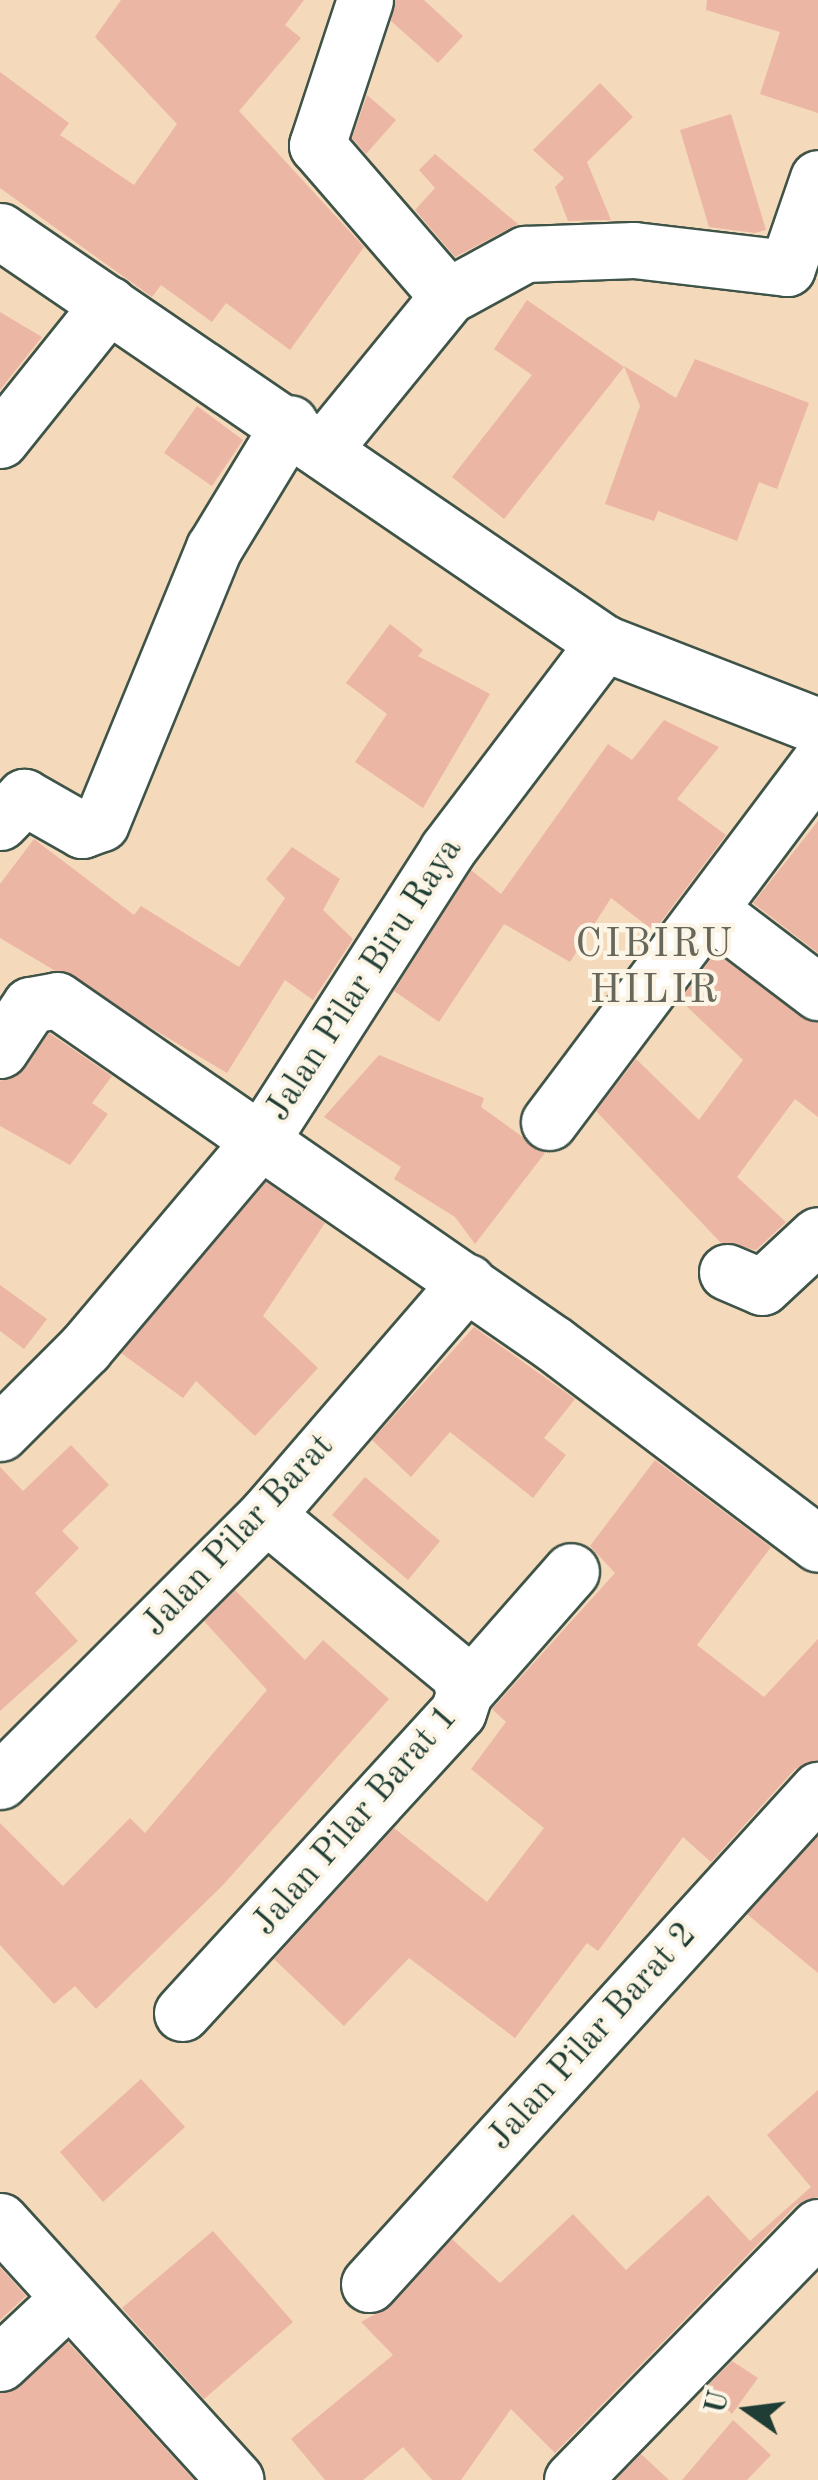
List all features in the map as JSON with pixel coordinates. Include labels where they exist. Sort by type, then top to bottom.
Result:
[{"type":"street","points":[[364,0],[317,145],[448,296]]},
{"type":"street","points":[[0,822],[24,797],[82,830],[101,822],[214,548],[308,435],[448,296],[556,247],[802,271],[818,178]]},
{"type":"street","points":[[0,231],[308,435],[604,643],[818,726]]},
{"type":"street","points":[[0,440],[109,304]]},
{"type":"street","name":"Jalan Pilar Biru Raya","points":[[604,643],[447,850],[263,1138],[467,1282],[818,1544]]},
{"type":"street","points":[[549,1122],[818,764]]},
{"type":"street","points":[[710,910],[818,992]]},
{"type":"street","points":[[0,1050],[30,1004],[58,1000],[263,1138],[85,1348],[0,1433]]},
{"type":"street","points":[[727,1272],[762,1287],[818,1235]]},
{"type":"street","name":"Jalan Pilar Barat","points":[[0,1781],[266,1515],[467,1282]]},
{"type":"street","name":"Jalan Pilar Barat 1","points":[[182,2013],[458,1712],[464,1693],[458,1674],[266,1515]]},
{"type":"street","points":[[464,1693],[570,1570]]},
{"type":"street","name":"Jalan Pilar Barat 2","points":[[369,2284],[818,1790]]},
{"type":"street","points":[[0,2221],[67,2300],[236,2480]]},
{"type":"street","points":[[572,2480],[818,2227]]},
{"type":"street","points":[[0,2363],[67,2300]]},
{"type":"building","points":[[121,0],[304,0],[285,25],[301,38],[239,111],[364,247],[290,350],[226,303],[212,322],[161,285],[152,297],[0,188],[0,72],[69,123],[60,135],[134,185],[177,124],[95,37]]},
{"type":"building","points":[[395,0],[424,0],[463,36],[438,63],[391,21]]},
{"type":"building","points":[[707,0],[818,0],[818,113],[760,94],[780,32],[706,10]]},
{"type":"building","points":[[600,83],[633,117],[587,162],[611,220],[568,221],[555,187],[564,178],[533,150]]},
{"type":"building","points":[[367,95],[396,120],[366,154],[352,138]]},
{"type":"building","points":[[731,114],[766,230],[755,233],[709,227],[680,130]]},
{"type":"building","points":[[435,154],[518,224],[455,257],[415,210],[435,188],[419,170]]},
{"type":"building","points":[[527,300],[624,367],[504,519],[452,477],[532,375],[494,349]]},
{"type":"building","points":[[0,312],[42,337],[0,390]]},
{"type":"building","points":[[695,359],[809,403],[777,489],[759,482],[737,541],[658,511],[654,521],[605,504],[640,406],[624,366],[676,398]]},
{"type":"building","points":[[197,406],[243,440],[212,486],[164,453]]},
{"type":"building","points":[[390,624],[423,650],[418,656],[490,694],[423,808],[355,762],[387,714],[346,683]]},
{"type":"building","points":[[664,720],[719,747],[677,799],[726,835],[654,931],[611,898],[570,962],[504,924],[439,1022],[394,991],[471,870],[501,894],[608,744],[632,760]]},
{"type":"building","points":[[818,821],[818,953],[753,903]]},
{"type":"building","points":[[34,839],[134,915],[141,906],[239,967],[285,898],[266,879],[292,847],[340,879],[323,910],[353,939],[313,1000],[285,980],[227,1073],[0,938],[0,884]]},
{"type":"building","points":[[715,953],[818,1023],[818,1117],[795,1099],[737,1177],[786,1222],[756,1250],[720,1242],[596,1111],[636,1059],[699,1120],[743,1060],[680,1000]]},
{"type":"building","points":[[49,1033],[112,1076],[92,1103],[108,1114],[70,1165],[0,1126],[0,1081],[25,1068]]},
{"type":"building","points":[[379,1055],[484,1098],[481,1107],[545,1153],[475,1244],[455,1217],[394,1179],[401,1167],[324,1117]]},
{"type":"building","points":[[266,1182],[325,1223],[263,1316],[318,1368],[255,1436],[196,1381],[183,1398],[121,1353]]},
{"type":"building","points":[[0,1285],[47,1319],[24,1349],[0,1331]]},
{"type":"building","points":[[474,1327],[575,1399],[544,1438],[566,1455],[533,1498],[450,1432],[411,1477],[372,1440]]},
{"type":"building","points":[[71,1445],[109,1485],[62,1531],[79,1548],[35,1593],[78,1641],[0,1711],[0,1467],[23,1491]]},
{"type":"building","points":[[655,1460],[771,1547],[697,1645],[764,1697],[818,1639],[818,1760],[795,1769],[711,1862],[683,1837],[598,1951],[587,1943],[515,2038],[409,1958],[344,2026],[274,1959],[394,1828],[487,1902],[544,1828],[471,1769],[506,1722],[492,1709],[615,1573],[590,1546]]},
{"type":"building","points":[[365,1477],[440,1541],[408,1580],[332,1515]]},
{"type":"building","points":[[235,1590],[305,1660],[323,1640],[389,1699],[223,1885],[96,2009],[75,1986],[54,2004],[0,1945],[0,1823],[63,1886],[130,1818],[145,1833],[267,1690],[204,1621]]},
{"type":"building","points":[[818,1836],[818,1973],[747,1914]]},
{"type":"building","points":[[141,2079],[185,2127],[103,2202],[60,2152]]},
{"type":"building","points":[[818,2090],[818,2197],[796,2205],[555,2453],[511,2409],[461,2480],[432,2480],[403,2447],[363,2480],[325,2480],[291,2439],[393,2355],[361,2322],[392,2305],[452,2239],[500,2283],[573,2214],[626,2270],[708,2195],[750,2241],[811,2187],[767,2135]]},
{"type":"building","points":[[213,2231],[293,2322],[204,2399],[122,2308]]},
{"type":"building","points":[[0,2267],[26,2296],[0,2320]]},
{"type":"building","points":[[68,2342],[194,2480],[0,2480],[0,2393]]},
{"type":"building","points":[[732,2361],[758,2378],[732,2414],[705,2388]]},
{"type":"building","points":[[733,2420],[771,2455],[747,2480],[682,2480]]},
{"type":"building","points":[[641,2454],[669,2480],[616,2480]]},
{"type":"district","name":"CIBIRU HILIR","points":[[655,969]]}]
